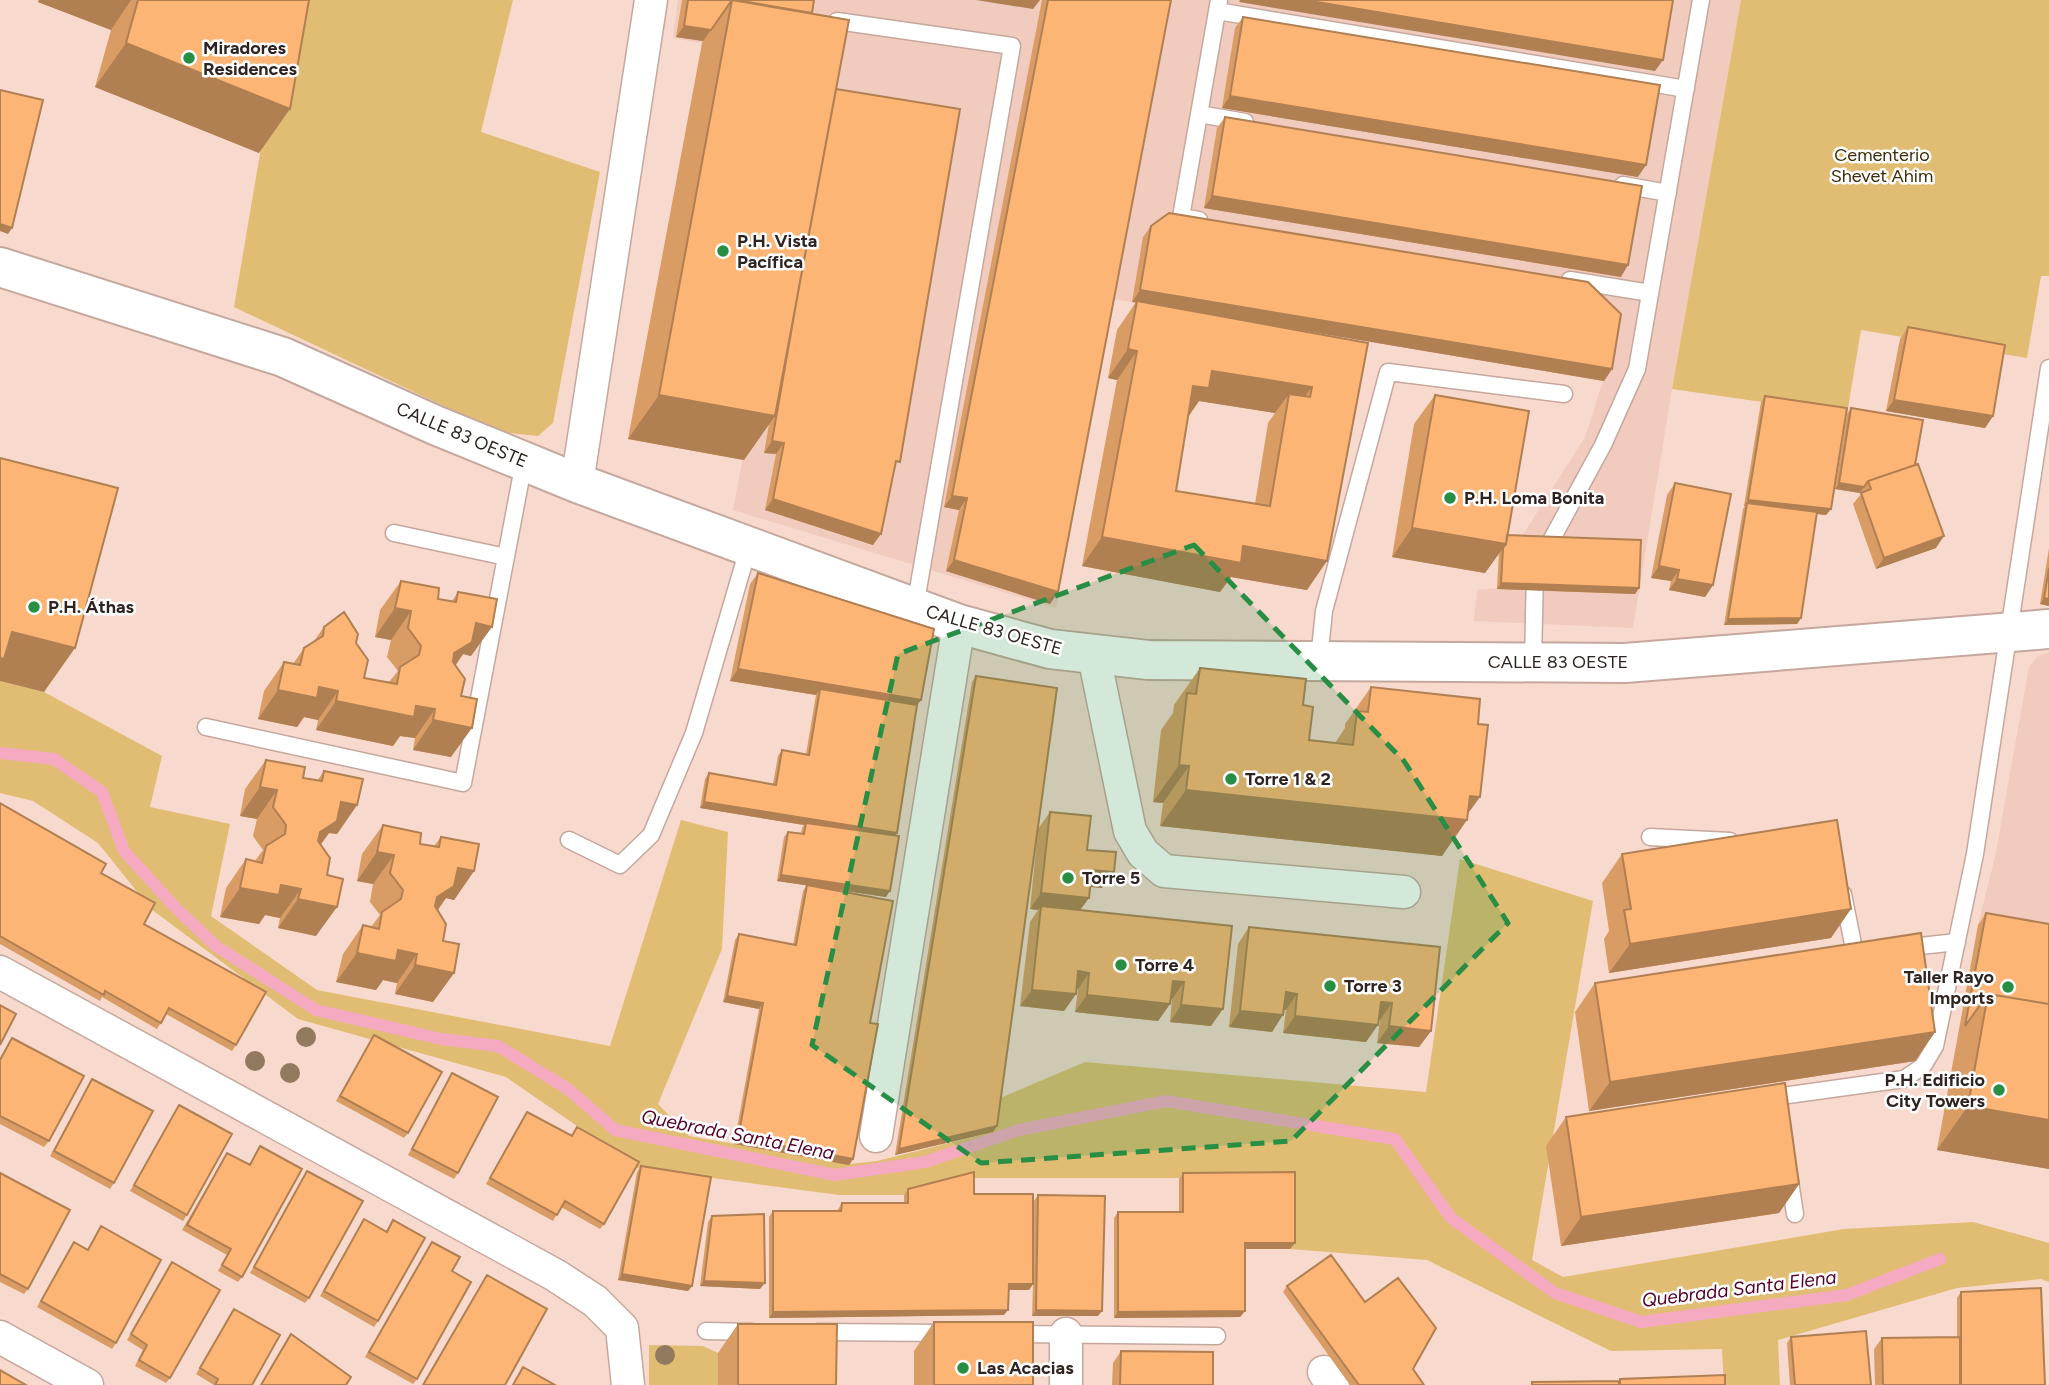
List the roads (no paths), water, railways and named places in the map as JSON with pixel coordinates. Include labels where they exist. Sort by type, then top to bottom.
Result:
[{"type":"street","points":[[577,483],[651,0]]},
{"type":"street","name":"CALLE 83 OESTE","points":[[0,267],[283,357],[577,483],[959,624],[1050,649],[1147,660],[1625,663],[2049,629]]},
{"type":"street","points":[[876,1136],[959,624]]},
{"type":"street","points":[[1094,656],[1130,831],[1143,853],[1164,871],[1404,892]]},
{"type":"street","points":[[0,972],[555,1275],[595,1301],[622,1328],[628,1385]]},
{"type":"street","points":[[1066,1334],[1066,1385]]},
{"type":"street","points":[[0,1337],[87,1385]]},
{"type":"lane","points":[[1533,662],[1535,570],[1602,445],[1637,369],[1701,0]]},
{"type":"lane","points":[[1209,222],[1181,217],[1218,6],[1686,89]]},
{"type":"lane","points":[[837,21],[1012,46],[915,607]]},
{"type":"lane","points":[[1199,114],[1268,126]]},
{"type":"lane","points":[[1613,184],[1668,193]]},
{"type":"lane","points":[[1554,278],[1650,293]]},
{"type":"lane","points":[[1751,1100],[1780,1103],[1904,1079],[1923,1066],[1935,1045],[1975,854],[2006,633],[2049,368]]},
{"type":"lane","points":[[1319,659],[1324,611],[1388,372],[1564,394]]},
{"type":"lane","points":[[206,727],[463,783],[524,461]]},
{"type":"lane","points":[[394,533],[506,557]]},
{"type":"lane","points":[[569,840],[620,865],[651,835],[694,733],[749,546]]},
{"type":"lane","points":[[1650,836],[1742,842]]},
{"type":"lane","points":[[1839,874],[1862,953],[1957,942]]},
{"type":"lane","points":[[1788,1161],[1795,1214]]},
{"type":"lane","points":[[706,1331],[768,1332]]},
{"type":"lane","points":[[796,1332],[964,1334]]},
{"type":"lane","points":[[1002,1334],[1217,1336]]},
{"type":"waterway","name":"Quebrada Santa Elena","points":[[0,753],[54,759],[102,792],[124,851],[175,907],[216,946],[316,1010],[441,1039],[498,1046],[568,1089],[615,1130],[835,1175],[925,1162],[1019,1130],[1166,1101],[1395,1139],[1451,1218],[1555,1293],[1641,1322],[1847,1295],[1940,1259]]},
{"type":"place","name":"Miradores Residences","points":[[189,58]]},
{"type":"place","name":"P.H. Vista Pacífica","points":[[723,251]]},
{"type":"place","name":"P.H. Loma Bonita","points":[[1450,498]]},
{"type":"place","name":"P.H. Áthas","points":[[34,607]]},
{"type":"place","name":"Torre 1 & 2","points":[[1231,779]]},
{"type":"place","name":"Torre 5","points":[[1068,878]]},
{"type":"place","name":"Torre 4","points":[[1121,965]]},
{"type":"place","name":"Torre 3","points":[[1330,986]]},
{"type":"place","name":"Taller Rayo Imports","points":[[2008,987]]},
{"type":"place","name":"P.H. Edificio City Towers","points":[[1999,1090]]},
{"type":"place","name":"Las Acacias","points":[[963,1368]]},
{"type":"park label","name":"Cementerio Shevet Ahim","points":[[1882,165]]}]
